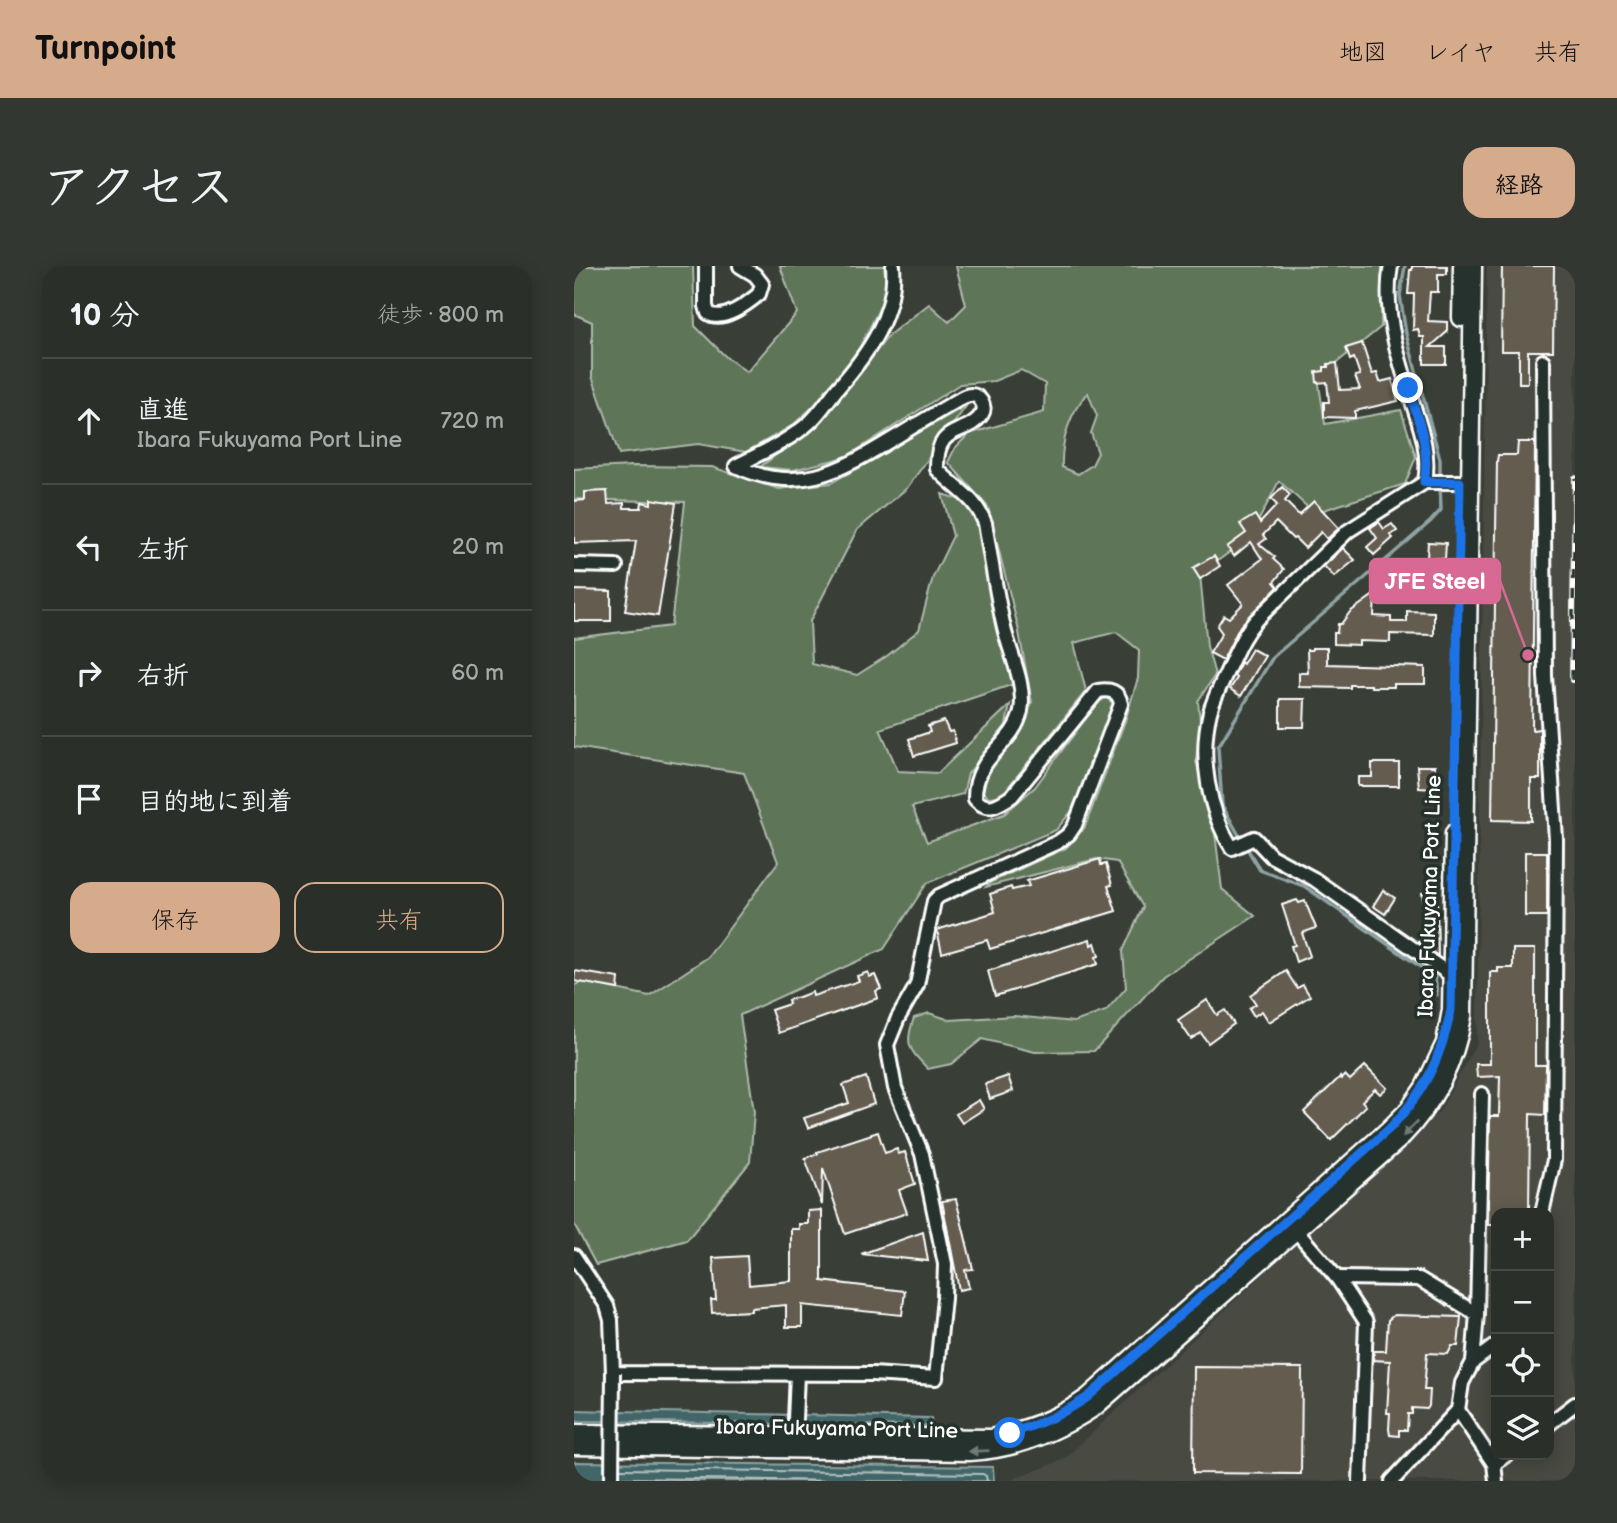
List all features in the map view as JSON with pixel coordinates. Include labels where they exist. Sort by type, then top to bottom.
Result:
[{"type":"main road","name":"Ibara Fukuyama Port Line","points":[[574,1433],[991,1451],[1046,1435],[1095,1407],[1292,1225],[1408,1110],[1424,1087],[1445,1043],[1451,1010],[1453,482],[1462,266]]},
{"type":"main road","name":"Ibara Fukuyama Port Line","points":[[1292,1225],[1418,1121],[1448,1069],[1458,1044],[1463,1016],[1473,266]]},
{"type":"main road","name":"Ibara Fukuyama Port Line","points":[[574,1446],[794,1443]]},
{"type":"street","points":[[706,266],[706,306],[708,313],[714,317],[722,316],[759,295],[762,284],[755,275],[740,266]]},
{"type":"street","points":[[613,1373],[872,1374],[936,1378],[945,1264],[922,1154],[895,1088],[887,1045],[898,1018],[917,985],[934,901],[939,896],[1058,842],[1069,834],[1075,825],[1121,705],[1115,692],[1098,691],[1012,796],[988,808],[981,806],[975,799],[974,787],[982,766],[1013,728],[1020,714],[1021,703],[985,523],[980,510],[970,497],[937,469],[937,456],[943,441],[954,430],[981,416],[984,409],[982,401],[976,396],[969,394],[960,398],[857,461],[835,471],[810,478],[781,480],[755,475],[736,466],[786,439],[810,422],[859,365],[877,335],[886,310],[892,292],[893,266]]},
{"type":"street","points":[[1391,266],[1389,304],[1392,330],[1426,443],[1427,482]]},
{"type":"street","points":[[1543,361],[1545,676],[1556,839],[1554,1160],[1543,1208]]},
{"type":"street","points":[[1452,976],[1314,879],[1271,856],[1254,838],[1232,848],[1223,833],[1210,797],[1206,750],[1210,713],[1244,634],[1348,531],[1427,482],[1453,482]]},
{"type":"street","points":[[574,565],[616,566]]},
{"type":"street","points":[[1392,1481],[1458,1410],[1462,1382],[1473,1362],[1477,1314],[1482,1094]]},
{"type":"street","points":[[1292,1225],[1337,1278],[1366,1322],[1360,1481]]},
{"type":"street","points":[[574,1256],[607,1306],[611,1320],[612,1481]]},
{"type":"street","points":[[1337,1278],[1419,1279],[1477,1314]]},
{"type":"street","points":[[1473,1362],[1491,1349]]},
{"type":"street","points":[[794,1443],[797,1374]]},
{"type":"street","points":[[1554,1420],[1575,1404]]},
{"type":"street","points":[[1458,1410],[1494,1464],[1496,1481]]},
{"type":"street","points":[[1494,1464],[1499,1460]]},
{"type":"shaded area","points":[[1487,266],[1575,266],[1575,1481],[1008,1481],[1063,1460],[1440,1111],[1477,1043]]},
{"type":"green space","points":[[574,266],[693,266],[695,326],[726,357],[747,372],[797,313],[780,266],[884,266],[887,293],[853,361],[818,402],[793,425],[746,452],[698,444],[619,454],[592,376],[592,322],[574,314]]},
{"type":"green space","points":[[956,266],[1382,266],[1381,327],[1318,378],[1325,424],[1401,410],[1416,457],[1405,484],[1314,513],[1279,481],[1250,537],[1200,574],[1207,646],[1215,675],[1198,701],[1200,721],[1196,761],[1215,833],[1222,889],[1255,916],[1163,976],[1094,1051],[1035,1052],[982,1039],[951,1064],[928,1069],[910,1046],[909,1035],[914,1018],[929,1013],[950,1020],[1014,1016],[1074,1022],[1106,1011],[1126,988],[1123,951],[1143,907],[1117,862],[1096,859],[986,887],[991,882],[1066,848],[1085,827],[1125,721],[1138,678],[1139,650],[1116,632],[1074,643],[1086,691],[1001,796],[988,797],[982,791],[998,756],[1032,702],[1018,627],[988,507],[948,462],[955,448],[969,434],[1044,412],[1045,384],[1021,370],[994,381],[960,384],[846,457],[793,470],[760,467],[823,420],[889,335],[929,304],[949,322],[966,305]],"holes":[[[1088,393],[1097,416],[1091,433],[1098,453],[1092,465],[1078,474],[1062,467],[1068,427],[1076,408]]]},
{"type":"green space","points":[[967,405],[907,488],[857,530],[810,621],[812,664],[857,675],[887,656],[919,630],[933,577],[953,536],[942,494],[961,500],[973,511],[980,530],[996,626],[1014,684],[880,729],[898,771],[938,773],[1010,705],[1006,725],[968,774],[963,794],[912,807],[927,842],[1004,814],[1035,787],[1097,703],[1106,698],[1113,703],[1113,712],[1071,812],[1056,830],[927,883],[884,949],[740,1015],[754,1112],[750,1162],[687,1240],[596,1265],[574,1224],[574,985],[584,982],[649,996],[708,957],[778,862],[744,773],[574,747],[574,638],[671,626],[685,502],[574,499],[574,469],[633,466],[712,467],[779,489],[831,483]]},
{"type":"water","points":[[574,1410],[931,1418],[932,1426],[574,1421]]},
{"type":"water","points":[[574,1462],[993,1467],[994,1481],[574,1481]]},
{"type":"building","points":[[1412,266],[1447,266],[1447,274],[1438,274],[1438,292],[1430,292],[1428,321],[1447,322],[1447,332],[1430,347],[1446,347],[1446,364],[1424,364],[1424,337],[1420,337],[1418,329],[1413,330],[1414,294],[1408,294]]},
{"type":"building","points":[[1502,266],[1554,266],[1553,351],[1528,351],[1528,383],[1519,383],[1519,351],[1501,351]]},
{"type":"building","points":[[1362,343],[1372,374],[1377,373],[1380,382],[1392,379],[1398,401],[1355,411],[1355,418],[1324,417],[1324,402],[1329,402],[1327,382],[1317,383],[1316,372],[1324,371],[1328,364],[1337,363],[1340,390],[1360,389],[1355,376],[1360,375],[1354,358],[1350,360],[1346,348]]},
{"type":"building","points":[[1518,442],[1535,442],[1532,730],[1540,729],[1540,779],[1531,779],[1531,821],[1492,820],[1497,461],[1498,455],[1517,455]]},
{"type":"building","points":[[1282,487],[1290,495],[1285,501],[1299,515],[1314,501],[1339,528],[1327,539],[1321,532],[1305,548],[1276,522],[1263,535],[1266,539],[1259,544],[1275,557],[1273,559],[1284,569],[1274,582],[1278,587],[1240,626],[1223,660],[1210,653],[1222,633],[1217,626],[1224,615],[1229,618],[1243,604],[1228,585],[1262,559],[1251,542],[1234,556],[1227,547],[1246,533],[1240,524],[1255,515],[1260,523],[1277,505],[1271,499]]},
{"type":"building","points":[[607,491],[608,504],[624,503],[624,508],[641,508],[642,502],[651,504],[651,499],[676,503],[658,616],[625,611],[636,541],[574,543],[574,501],[585,500],[585,492]]},
{"type":"building","points":[[1379,522],[1384,529],[1392,524],[1397,531],[1390,535],[1393,538],[1374,555],[1367,547],[1377,538],[1370,528]]},
{"type":"building","points":[[1428,542],[1446,543],[1445,559],[1427,558]]},
{"type":"building","points":[[1343,548],[1355,560],[1334,577],[1324,566]]},
{"type":"building","points":[[1214,556],[1220,566],[1200,579],[1193,568]]},
{"type":"building","points":[[574,590],[611,591],[611,621],[574,621]]},
{"type":"building","points":[[1375,594],[1374,616],[1391,617],[1391,622],[1407,622],[1407,611],[1434,612],[1434,635],[1390,634],[1390,642],[1359,641],[1359,645],[1334,644],[1334,633],[1337,633],[1338,624]]},
{"type":"building","points":[[1327,648],[1327,664],[1425,667],[1425,684],[1394,684],[1394,687],[1299,687],[1299,673],[1308,673],[1307,650]]},
{"type":"building","points":[[1252,649],[1265,656],[1241,696],[1230,689],[1237,678],[1234,676],[1241,662],[1243,664]]},
{"type":"building","points":[[1280,699],[1305,699],[1304,727],[1280,727]]},
{"type":"building","points":[[944,721],[949,732],[953,731],[956,743],[914,756],[909,739],[930,732],[928,726]]},
{"type":"building","points":[[1372,763],[1399,763],[1399,786],[1358,786],[1358,777],[1372,777]]},
{"type":"building","points":[[1417,766],[1435,766],[1435,789],[1419,788]]},
{"type":"building","points":[[1525,852],[1547,852],[1547,916],[1525,916]]},
{"type":"building","points":[[1100,859],[1101,865],[1106,864],[1112,885],[1108,886],[1116,911],[990,949],[987,940],[942,953],[937,930],[995,912],[990,894],[1011,887],[1012,890],[1029,886],[1027,881]]},
{"type":"building","points":[[1383,890],[1395,898],[1385,914],[1373,906]]},
{"type":"building","points":[[1438,892],[1438,956],[1419,942],[1436,919],[1426,920],[1422,893]]},
{"type":"building","points":[[1297,900],[1299,903],[1305,901],[1316,928],[1302,933],[1310,956],[1296,962],[1291,946],[1295,945],[1282,905]]},
{"type":"building","points":[[1090,939],[1091,945],[1095,943],[1099,956],[1096,957],[1098,964],[995,996],[988,971]]},
{"type":"building","points":[[1513,949],[1535,949],[1535,1065],[1546,1065],[1545,1115],[1530,1114],[1529,1208],[1491,1208],[1491,1225],[1488,1225],[1490,1116],[1499,1116],[1500,1076],[1477,1077],[1476,1064],[1490,1064],[1490,972],[1498,972],[1498,968],[1513,968]]},
{"type":"building","points":[[575,971],[619,978],[618,989],[574,981]]},
{"type":"building","points":[[1286,971],[1297,988],[1303,985],[1310,996],[1269,1022],[1262,1011],[1254,1016],[1249,1008],[1256,1004],[1250,995]]},
{"type":"building","points":[[868,972],[869,977],[875,975],[881,989],[876,991],[878,998],[779,1033],[771,1010],[789,1004],[788,1000],[812,992],[813,996],[859,981],[857,976]]},
{"type":"building","points":[[1207,1000],[1217,1015],[1225,1010],[1234,1024],[1208,1043],[1201,1033],[1191,1039],[1178,1020]]},
{"type":"building","points":[[1365,1066],[1387,1088],[1380,1094],[1375,1089],[1362,1101],[1366,1106],[1331,1140],[1304,1112],[1340,1077],[1341,1079],[1345,1075],[1350,1080]]},
{"type":"building","points":[[1008,1076],[1013,1091],[990,1099],[985,1084]]},
{"type":"building","points":[[866,1077],[874,1104],[808,1128],[804,1118],[849,1103],[843,1085]]},
{"type":"building","points":[[979,1100],[984,1109],[962,1123],[956,1114]]},
{"type":"building","points":[[878,1132],[885,1153],[897,1149],[898,1154],[905,1152],[915,1184],[899,1190],[907,1213],[845,1234],[823,1168],[822,1205],[805,1158]]},
{"type":"building","points":[[956,1199],[973,1269],[965,1270],[969,1288],[959,1290],[942,1201]]},
{"type":"building","points":[[822,1210],[822,1281],[905,1291],[902,1315],[802,1305],[802,1327],[786,1327],[786,1305],[751,1308],[751,1311],[712,1313],[711,1300],[716,1300],[713,1258],[747,1256],[749,1285],[791,1281],[791,1229],[799,1229],[799,1224],[808,1224],[808,1211]]},
{"type":"building","points":[[923,1232],[928,1261],[861,1254]]},
{"type":"building","points":[[1394,1315],[1461,1317],[1458,1346],[1452,1346],[1448,1354],[1427,1353],[1424,1390],[1430,1390],[1429,1406],[1427,1409],[1412,1408],[1412,1414],[1408,1414],[1407,1430],[1399,1430],[1399,1436],[1390,1435],[1390,1413],[1387,1413],[1390,1361],[1373,1360],[1374,1351],[1386,1351],[1388,1320]]},
{"type":"building","points":[[1194,1367],[1302,1368],[1301,1474],[1193,1473]]},
{"type":"waterway","points":[[1405,266],[1400,295],[1406,334],[1440,459],[1440,477]]},
{"type":"waterway","points":[[1241,839],[1222,805],[1218,747],[1273,657],[1441,510],[1440,485]]},
{"type":"waterway","points":[[1245,845],[1260,870],[1304,886],[1435,977],[1437,995]]},
{"type":"railway","points":[[1572,680],[1575,478]]},
{"type":"place","name":"JFE Steel","points":[[1528,655]]},
{"type":"route","points":[[1010,1433],[1042,1424],[1067,1412],[1088,1397],[1390,1128],[1408,1110],[1424,1087],[1445,1043],[1451,1010],[1460,482],[1424,482],[1427,472],[1426,443],[1408,388]]}]
